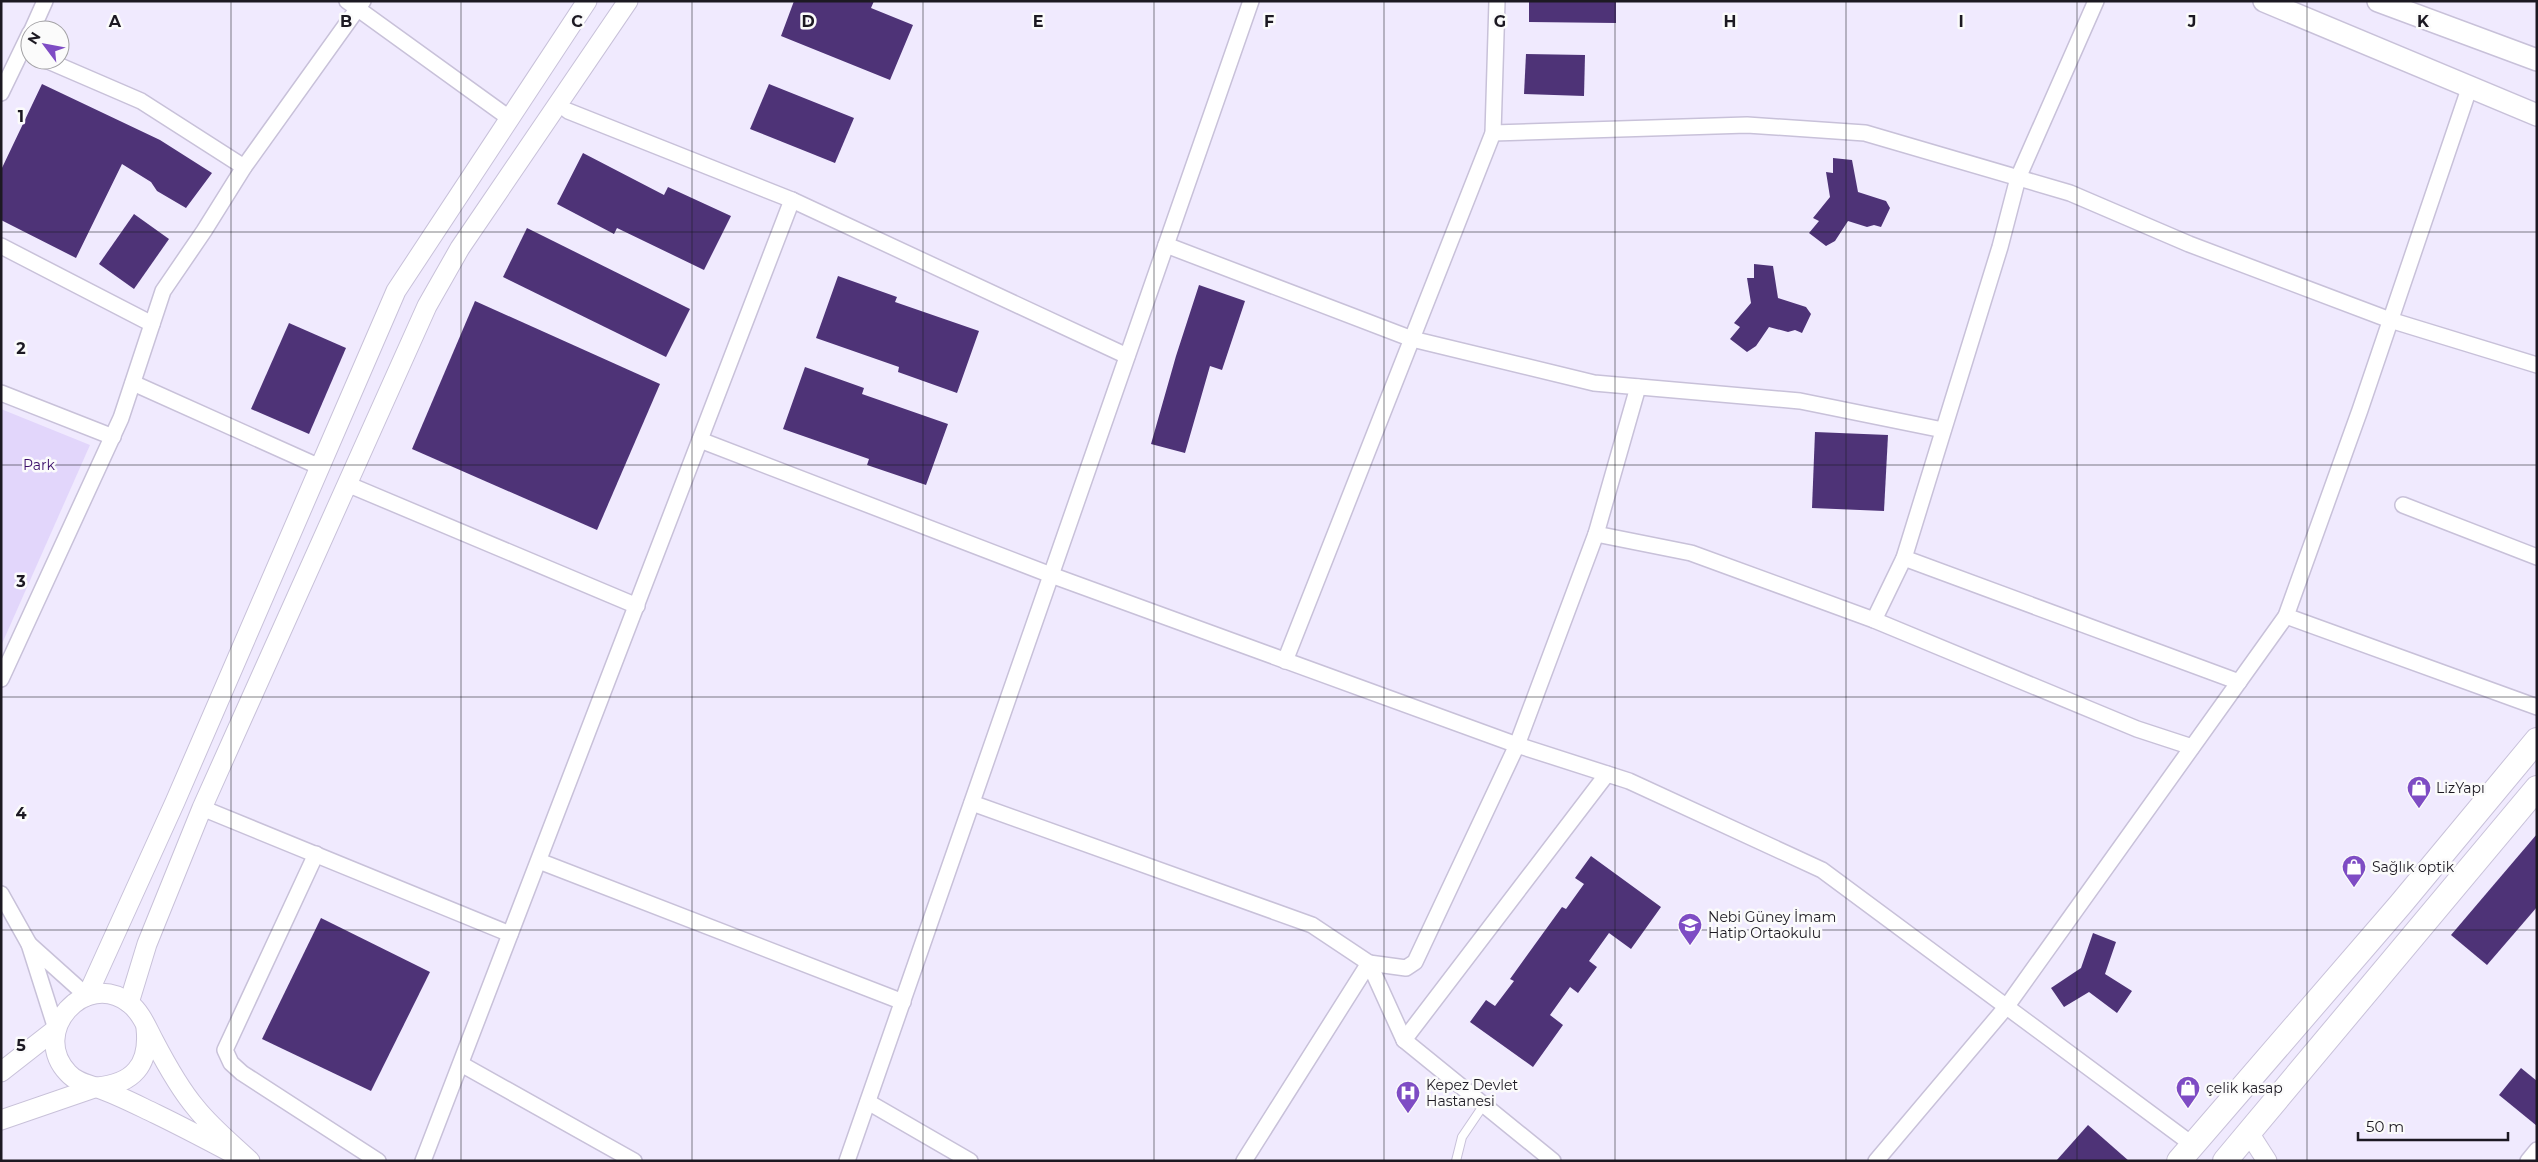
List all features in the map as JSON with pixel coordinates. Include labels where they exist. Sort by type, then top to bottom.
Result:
[{"type":"main road","points":[[2264,1],[2386,54],[2470,86],[2537,115]]},
{"type":"main road","points":[[2378,1],[2537,60]]},
{"type":"main road","points":[[2186,1153],[2400,905],[2537,740]]},
{"type":"main road","points":[[2225,1161],[2537,788]]},
{"type":"street","points":[[36,20],[45,1]]},
{"type":"street","points":[[87,996],[179,793],[396,291],[587,1]]},
{"type":"street","points":[[129,1003],[147,944],[202,808],[427,306],[460,248],[628,1]]},
{"type":"street","points":[[847,1161],[1251,1]]},
{"type":"street","points":[[1285,661],[1493,133],[1496,1]]},
{"type":"street","points":[[1874,620],[1904,558],[2000,247],[2018,178],[2096,1]]},
{"type":"street","points":[[1,679],[113,437],[133,383],[163,290],[204,231],[244,167],[356,4],[509,118]]},
{"type":"street","points":[[1,93],[20,61]]},
{"type":"street","points":[[69,70],[141,101],[244,167]]},
{"type":"street","points":[[1876,1161],[2007,1006],[2286,616],[2470,86]]},
{"type":"street","points":[[568,111],[792,200],[1127,356]]},
{"type":"street","points":[[1493,133],[1747,125],[1865,133],[2070,193],[2189,244],[2390,320],[2537,365]]},
{"type":"street","points":[[423,1161],[792,200]]},
{"type":"street","points":[[1,246],[152,324]]},
{"type":"street","points":[[1166,246],[1412,339],[1594,383],[1800,402],[1943,430]]},
{"type":"street","points":[[133,383],[320,467]]},
{"type":"street","points":[[972,803],[1312,925],[1369,963],[1406,968],[1415,962],[1517,745],[1596,534],[1638,387]]},
{"type":"street","points":[[1,393],[113,437]]},
{"type":"street","points":[[700,440],[1051,575],[1285,661],[1517,745],[1629,781],[1822,870],[2007,1006],[2186,1153]]},
{"type":"street","points":[[347,484],[637,606]]},
{"type":"street","points":[[2403,505],[2537,557]]},
{"type":"street","points":[[1596,534],[1691,553],[1874,620],[2137,729],[2192,747]]},
{"type":"street","points":[[1904,558],[2239,682]]},
{"type":"street","points":[[2286,616],[2537,707]]},
{"type":"street","points":[[1404,1040],[1607,774]]},
{"type":"street","points":[[202,808],[510,934]]},
{"type":"street","points":[[316,854],[225,1050],[231,1064],[242,1073],[378,1161]]},
{"type":"street","points":[[539,861],[903,1002]]},
{"type":"street","points":[[1,894],[29,944],[56,1029]]},
{"type":"street","points":[[29,944],[87,996]]},
{"type":"street","points":[[1369,963],[1404,1040],[1553,1161]]},
{"type":"street","points":[[1244,1161],[1369,963]]},
{"type":"street","points":[[101,993],[116,996],[129,1003],[140,1013],[167,1064],[196,1109],[249,1161],[157,1114],[97,1087],[82,1083],[68,1074],[59,1061],[54,1046],[56,1029],[62,1014],[73,1003],[87,996],[101,993]]},
{"type":"street","points":[[1,1120],[97,1087],[113,1086],[127,1080],[138,1070],[145,1056],[148,1042],[146,1027]]},
{"type":"street","points":[[1,1072],[56,1029]]},
{"type":"street","points":[[461,1064],[634,1161]]},
{"type":"street","points":[[868,1102],[970,1161]]},
{"type":"street","points":[[2249,1132],[2267,1161]]},
{"type":"street","points":[[2528,1161],[2537,1150]]},
{"type":"lane","points":[[1456,1161],[1462,1138],[1483,1106]]},
{"type":"green space","name":"Park","points":[[1,409],[90,445],[1,646]]},
{"type":"building","points":[[794,1],[874,1],[871,8],[913,25],[890,80],[781,36]]},
{"type":"building","points":[[1529,1],[1616,1],[1616,23],[1529,22]]},
{"type":"building","points":[[1526,54],[1585,55],[1584,96],[1524,94]]},
{"type":"building","points":[[42,84],[160,140],[212,173],[186,208],[157,191],[151,182],[122,164],[76,258],[1,220],[1,170]]},
{"type":"building","points":[[769,84],[854,118],[835,163],[750,129]]},
{"type":"building","points":[[583,153],[664,195],[668,187],[731,216],[704,270],[617,228],[614,234],[557,204]]},
{"type":"building","points":[[1833,158],[1852,160],[1858,192],[1886,201],[1890,208],[1881,227],[1874,225],[1867,227],[1848,221],[1835,241],[1826,246],[1809,233],[1819,221],[1813,218],[1830,197],[1826,172],[1833,173]]},
{"type":"building","points":[[134,214],[169,239],[134,289],[99,264]]},
{"type":"building","points":[[527,228],[690,309],[666,357],[503,277]]},
{"type":"building","points":[[1754,264],[1773,266],[1778,298],[1806,307],[1811,314],[1802,333],[1795,330],[1788,332],[1769,327],[1756,346],[1747,352],[1730,339],[1740,327],[1734,323],[1751,303],[1747,278],[1754,278]]},
{"type":"building","points":[[838,276],[897,297],[895,302],[979,331],[957,393],[898,372],[899,367],[816,338]]},
{"type":"building","points":[[1199,285],[1245,301],[1222,370],[1210,366],[1185,453],[1151,444]]},
{"type":"building","points":[[475,301],[660,384],[597,530],[412,449]]},
{"type":"building","points":[[289,323],[346,348],[309,434],[251,409]]},
{"type":"building","points":[[805,367],[864,388],[862,394],[948,424],[926,485],[867,465],[869,459],[783,429]]},
{"type":"building","points":[[1815,432],[1888,435],[1884,511],[1812,508]]},
{"type":"building","points":[[2537,834],[2537,907],[2487,965],[2451,935]]},
{"type":"building","points":[[1591,856],[1661,907],[1631,949],[1609,933],[1589,961],[1597,967],[1578,993],[1570,987],[1550,1015],[1563,1025],[1533,1067],[1470,1022],[1486,1000],[1495,1006],[1514,981],[1510,979],[1562,907],[1566,909],[1584,884],[1575,878]]},
{"type":"building","points":[[321,918],[430,972],[371,1091],[262,1039]]},
{"type":"building","points":[[2093,933],[2116,942],[2105,974],[2132,991],[2117,1013],[2089,992],[2064,1007],[2051,988],[2081,968]]},
{"type":"building","points":[[2521,1068],[2537,1081],[2537,1126],[2499,1095]]},
{"type":"building","points":[[2088,1125],[2129,1161],[2056,1161]]},
{"type":"place","name":"LizYapı","points":[[2419,809]]},
{"type":"place","name":"Sağlık optik","points":[[2354,888]]},
{"type":"place","name":"Nebi Güney İmam Hatip Ortaokulu","points":[[1690,946]]},
{"type":"place","name":"çelik kasap","points":[[2188,1109]]},
{"type":"place","name":"Kepez Devlet Hastanesi","points":[[1408,1114]]}]
